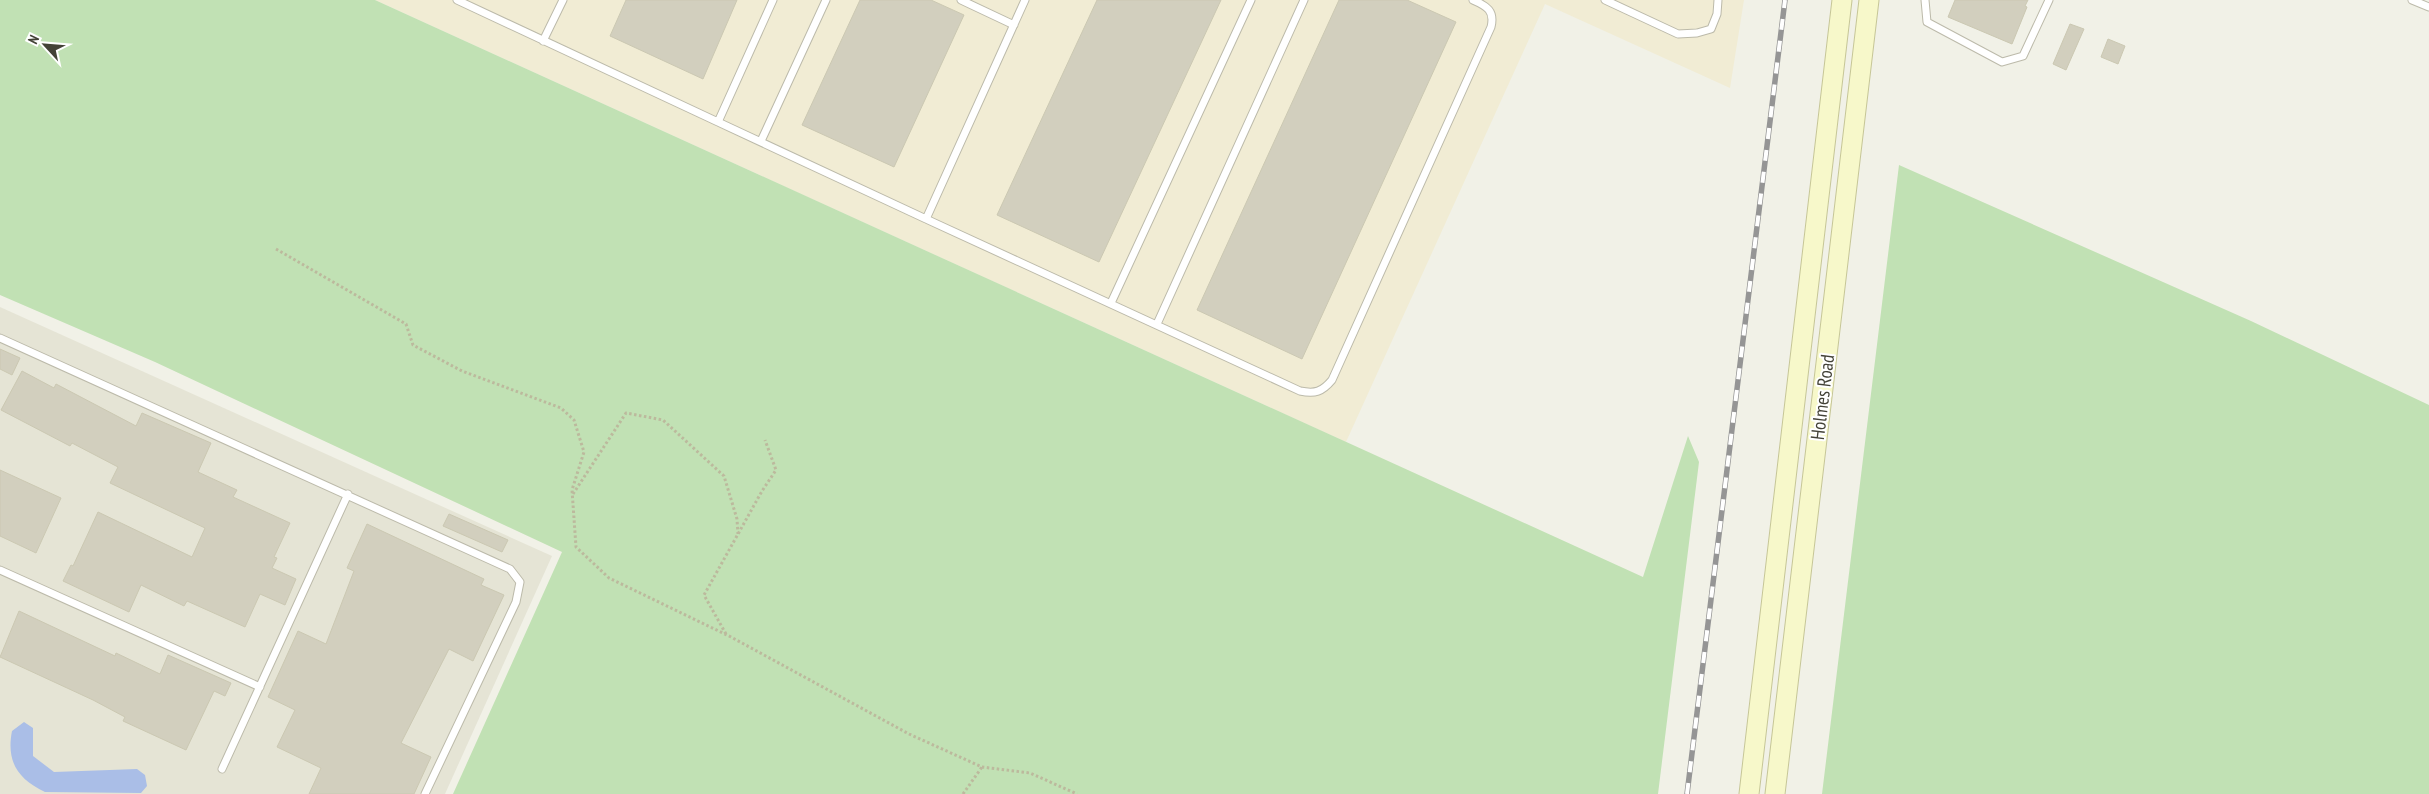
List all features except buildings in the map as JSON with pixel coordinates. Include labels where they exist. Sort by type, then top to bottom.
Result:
[{"type":"main road","name":"Holmes Road","points":[[1749,794],[1842,0]]},
{"type":"main road","name":"Holmes Road","points":[[1775,794],[1868,0]]},
{"type":"lane","points":[[457,0],[543,42],[761,141],[926,219],[1300,391],[1311,393],[1325,388],[1332,380],[1491,27],[1493,19],[1491,12],[1486,5],[1473,0]]},
{"type":"lane","points":[[543,42],[562,0]]},
{"type":"lane","points":[[718,122],[773,0]]},
{"type":"lane","points":[[761,141],[826,0]]},
{"type":"lane","points":[[961,0],[1014,25]]},
{"type":"lane","points":[[926,219],[1026,0]]},
{"type":"lane","points":[[1111,303],[1251,0]]},
{"type":"lane","points":[[1157,324],[1304,0]]},
{"type":"lane","points":[[1605,0],[1678,34],[1697,33],[1711,29],[1717,14],[1718,0]]},
{"type":"lane","points":[[1925,0],[1927,22],[2002,62],[2023,56],[2049,0]]},
{"type":"lane","points":[[2412,0],[2429,7]]},
{"type":"lane","points":[[0,338],[510,569],[520,582],[516,602],[425,794]]},
{"type":"lane","points":[[222,769],[348,494]]},
{"type":"lane","points":[[0,570],[260,687]]},
{"type":"path","points":[[276,249],[406,324],[413,345],[462,371],[561,408],[574,420],[584,452],[572,494],[576,547],[609,578],[726,634],[909,734],[982,767],[1030,773],[1077,794]]},
{"type":"path","points":[[572,494],[626,412],[663,420],[724,476],[737,519],[738,534]]},
{"type":"path","points":[[726,634],[704,595],[776,470],[765,440]]},
{"type":"path","points":[[963,794],[982,767]]},
{"type":"shaded area","points":[[375,0],[1744,0],[1730,88],[1545,4],[1346,442]]},
{"type":"shaded area","points":[[0,307],[552,556],[445,794],[0,794]]},
{"type":"green space","points":[[0,0],[375,0],[1643,577],[1688,436],[1699,462],[1658,794],[453,794],[562,552],[155,362],[0,295]]},
{"type":"green space","points":[[1899,165],[2251,321],[2429,405],[2429,794],[1822,794]]},
{"type":"water","points":[[24,722],[33,728],[33,756],[54,772],[137,769],[145,775],[147,786],[141,793],[45,792],[21,775],[13,760],[11,752],[12,731]]},
{"type":"railway","points":[[1687,794],[1785,0]]}]
